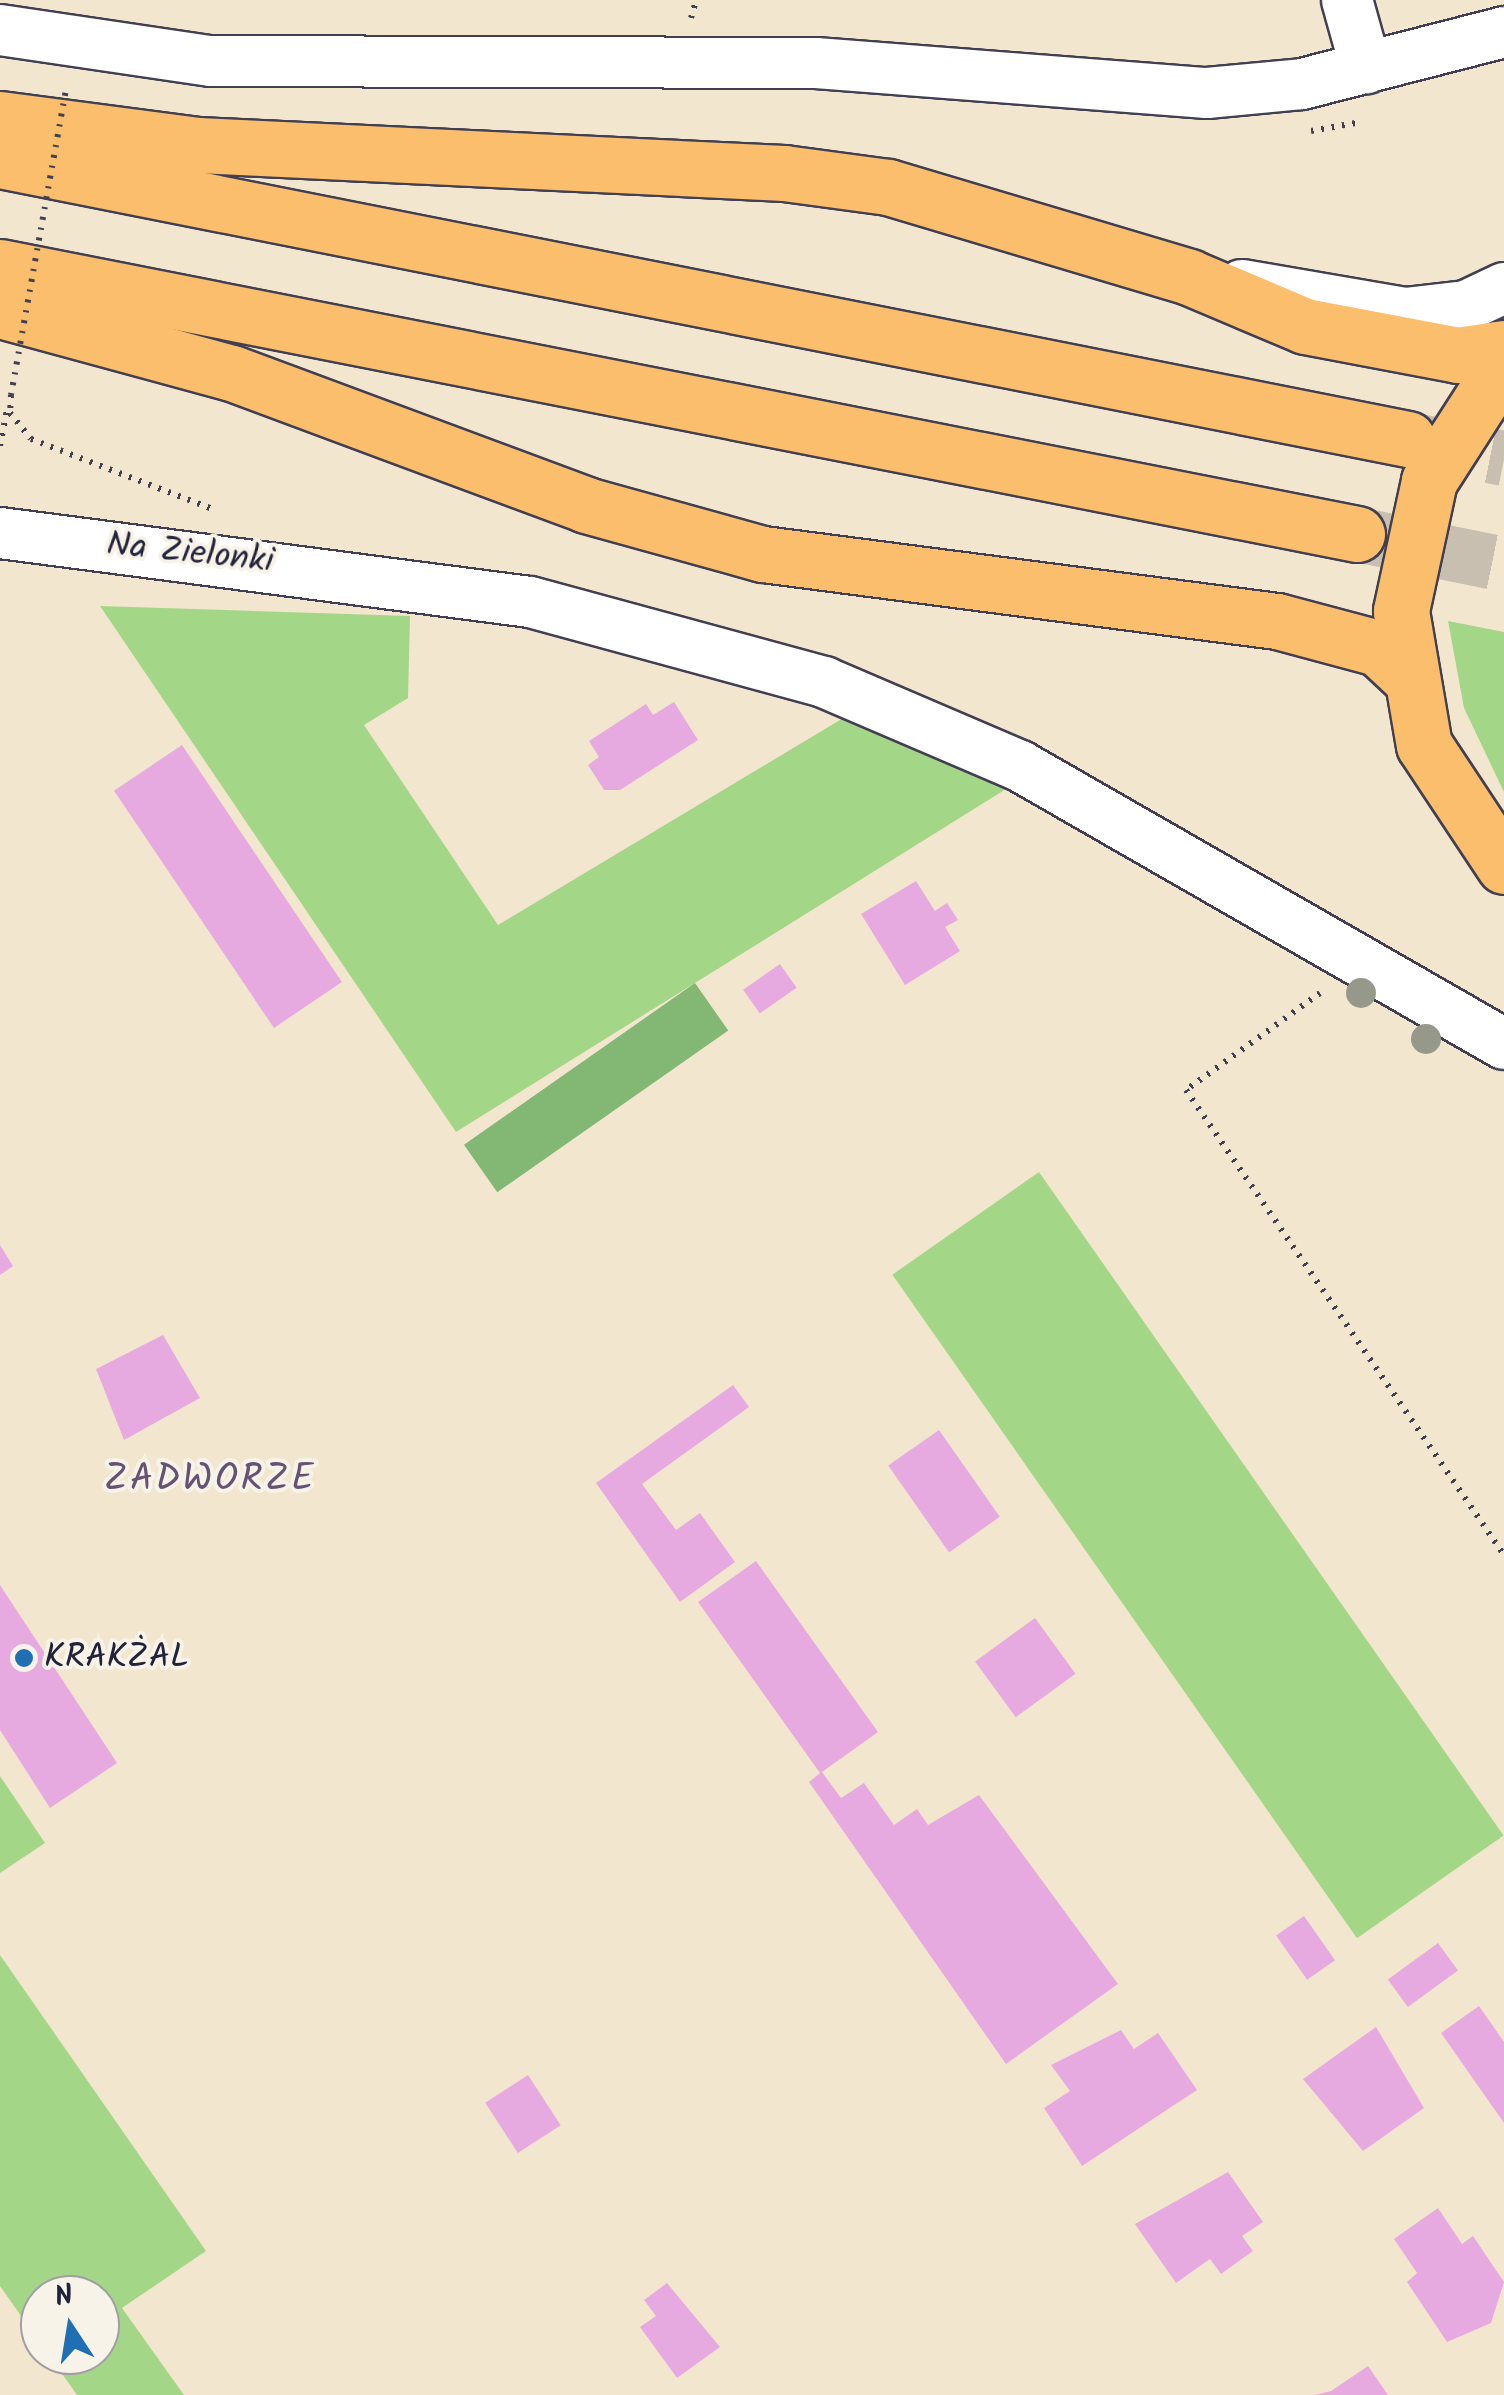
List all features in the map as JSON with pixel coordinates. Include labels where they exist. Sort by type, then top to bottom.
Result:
[{"type":"main road","points":[[0,119],[360,156],[784,172],[954,203],[1189,277],[1305,326],[1458,355],[1504,348]]},
{"type":"main road","points":[[0,160],[1408,438]]},
{"type":"main road","points":[[0,267],[1357,534]]},
{"type":"main road","points":[[0,310],[232,374],[586,506],[762,554],[1277,621],[1378,648],[1406,674]]},
{"type":"main road","points":[[1504,364],[1450,438],[1414,522],[1401,611],[1406,674],[1424,745],[1504,866]]},
{"type":"street","points":[[1347,0],[1366,68]]},
{"type":"street","points":[[0,30],[211,61],[816,63],[1175,92],[1366,68],[1504,32]]},
{"type":"street","points":[[1189,277],[1405,312],[1466,306],[1504,288]]},
{"type":"street","name":"Na Zielonki","points":[[0,533],[380,576],[644,627],[892,708],[1020,766],[1504,1044]]},
{"type":"path","points":[[0,446],[66,89]]},
{"type":"path","points":[[11,395],[10,413],[31,439],[176,496]]},
{"type":"path","points":[[1354,956],[1331,985],[1186,1090],[1504,1555]]},
{"type":"green space","points":[[100,606],[410,616],[408,698],[364,725],[498,925],[875,699],[1006,789],[456,1132]]},
{"type":"green space","points":[[1448,621],[1504,632],[1504,792],[1464,708]]},
{"type":"green space","points":[[695,983],[728,1031],[497,1192],[464,1145]]},
{"type":"green space","points":[[1039,1172],[1504,1836],[1357,1938],[892,1275]]},
{"type":"green space","points":[[0,1776],[45,1843],[0,1873]]},
{"type":"green space","points":[[0,1955],[206,2251],[122,2308],[184,2395],[77,2395],[63,2375],[120,2375],[120,2275],[20,2275],[20,2314],[0,2286]]},
{"type":"building","points":[[674,702],[698,740],[620,790],[604,790],[588,765],[599,757],[589,741],[646,704],[653,715]]},
{"type":"building","points":[[182,745],[342,982],[274,1028],[114,791]]},
{"type":"building","points":[[916,881],[935,911],[947,903],[958,920],[945,927],[960,951],[905,985],[861,914]]},
{"type":"building","points":[[780,964],[797,988],[760,1014],[743,990]]},
{"type":"building","points":[[0,1245],[13,1266],[0,1275]]},
{"type":"building","points":[[163,1335],[200,1398],[124,1440],[96,1369]]},
{"type":"building","points":[[733,1385],[749,1407],[642,1484],[676,1530],[700,1513],[735,1562],[680,1602],[596,1483]]},
{"type":"building","points":[[939,1430],[1000,1517],[949,1552],[888,1466]]},
{"type":"building","points":[[756,1561],[878,1732],[822,1772],[841,1798],[864,1783],[894,1825],[917,1809],[928,1825],[979,1795],[1118,1984],[1006,2064],[809,1782],[820,1773],[698,1602]]},
{"type":"building","name":"KRAKŻAL","points":[[0,1585],[117,1763],[50,1808],[0,1730]]},
{"type":"building","points":[[1035,1618],[1076,1674],[1016,1717],[975,1661]]},
{"type":"building","points":[[1304,1916],[1335,1960],[1307,1980],[1276,1936]]},
{"type":"building","points":[[1438,1943],[1458,1971],[1408,2007],[1388,1979]]},
{"type":"building","points":[[1479,2006],[1504,2042],[1504,2123],[1441,2033]]},
{"type":"building","points":[[1376,2027],[1424,2108],[1363,2151],[1303,2079]]},
{"type":"building","points":[[1121,2030],[1134,2049],[1158,2033],[1197,2090],[1082,2166],[1044,2108],[1070,2091],[1051,2065]]},
{"type":"building","points":[[528,2075],[561,2125],[518,2153],[485,2103]]},
{"type":"building","points":[[1228,2172],[1263,2222],[1242,2236],[1253,2251],[1221,2274],[1210,2259],[1176,2283],[1135,2224]]},
{"type":"building","points":[[1438,2208],[1462,2244],[1473,2236],[1504,2282],[1491,2323],[1447,2342],[1407,2282],[1417,2273],[1394,2239]]},
{"type":"building","points":[[667,2283],[720,2347],[677,2378],[640,2327],[656,2316],[644,2300]]},
{"type":"building","points":[[1368,2366],[1388,2395],[1315,2395],[1331,2391]]},
{"type":"tunnel","points":[[1409,439],[1504,458]]},
{"type":"tunnel","points":[[1357,534],[1504,564]]},
{"type":"place","name":"KRAKŻAL","points":[[24,1658]]},
{"type":"district","name":"ZADWORZE","points":[[210,1481]]}]
